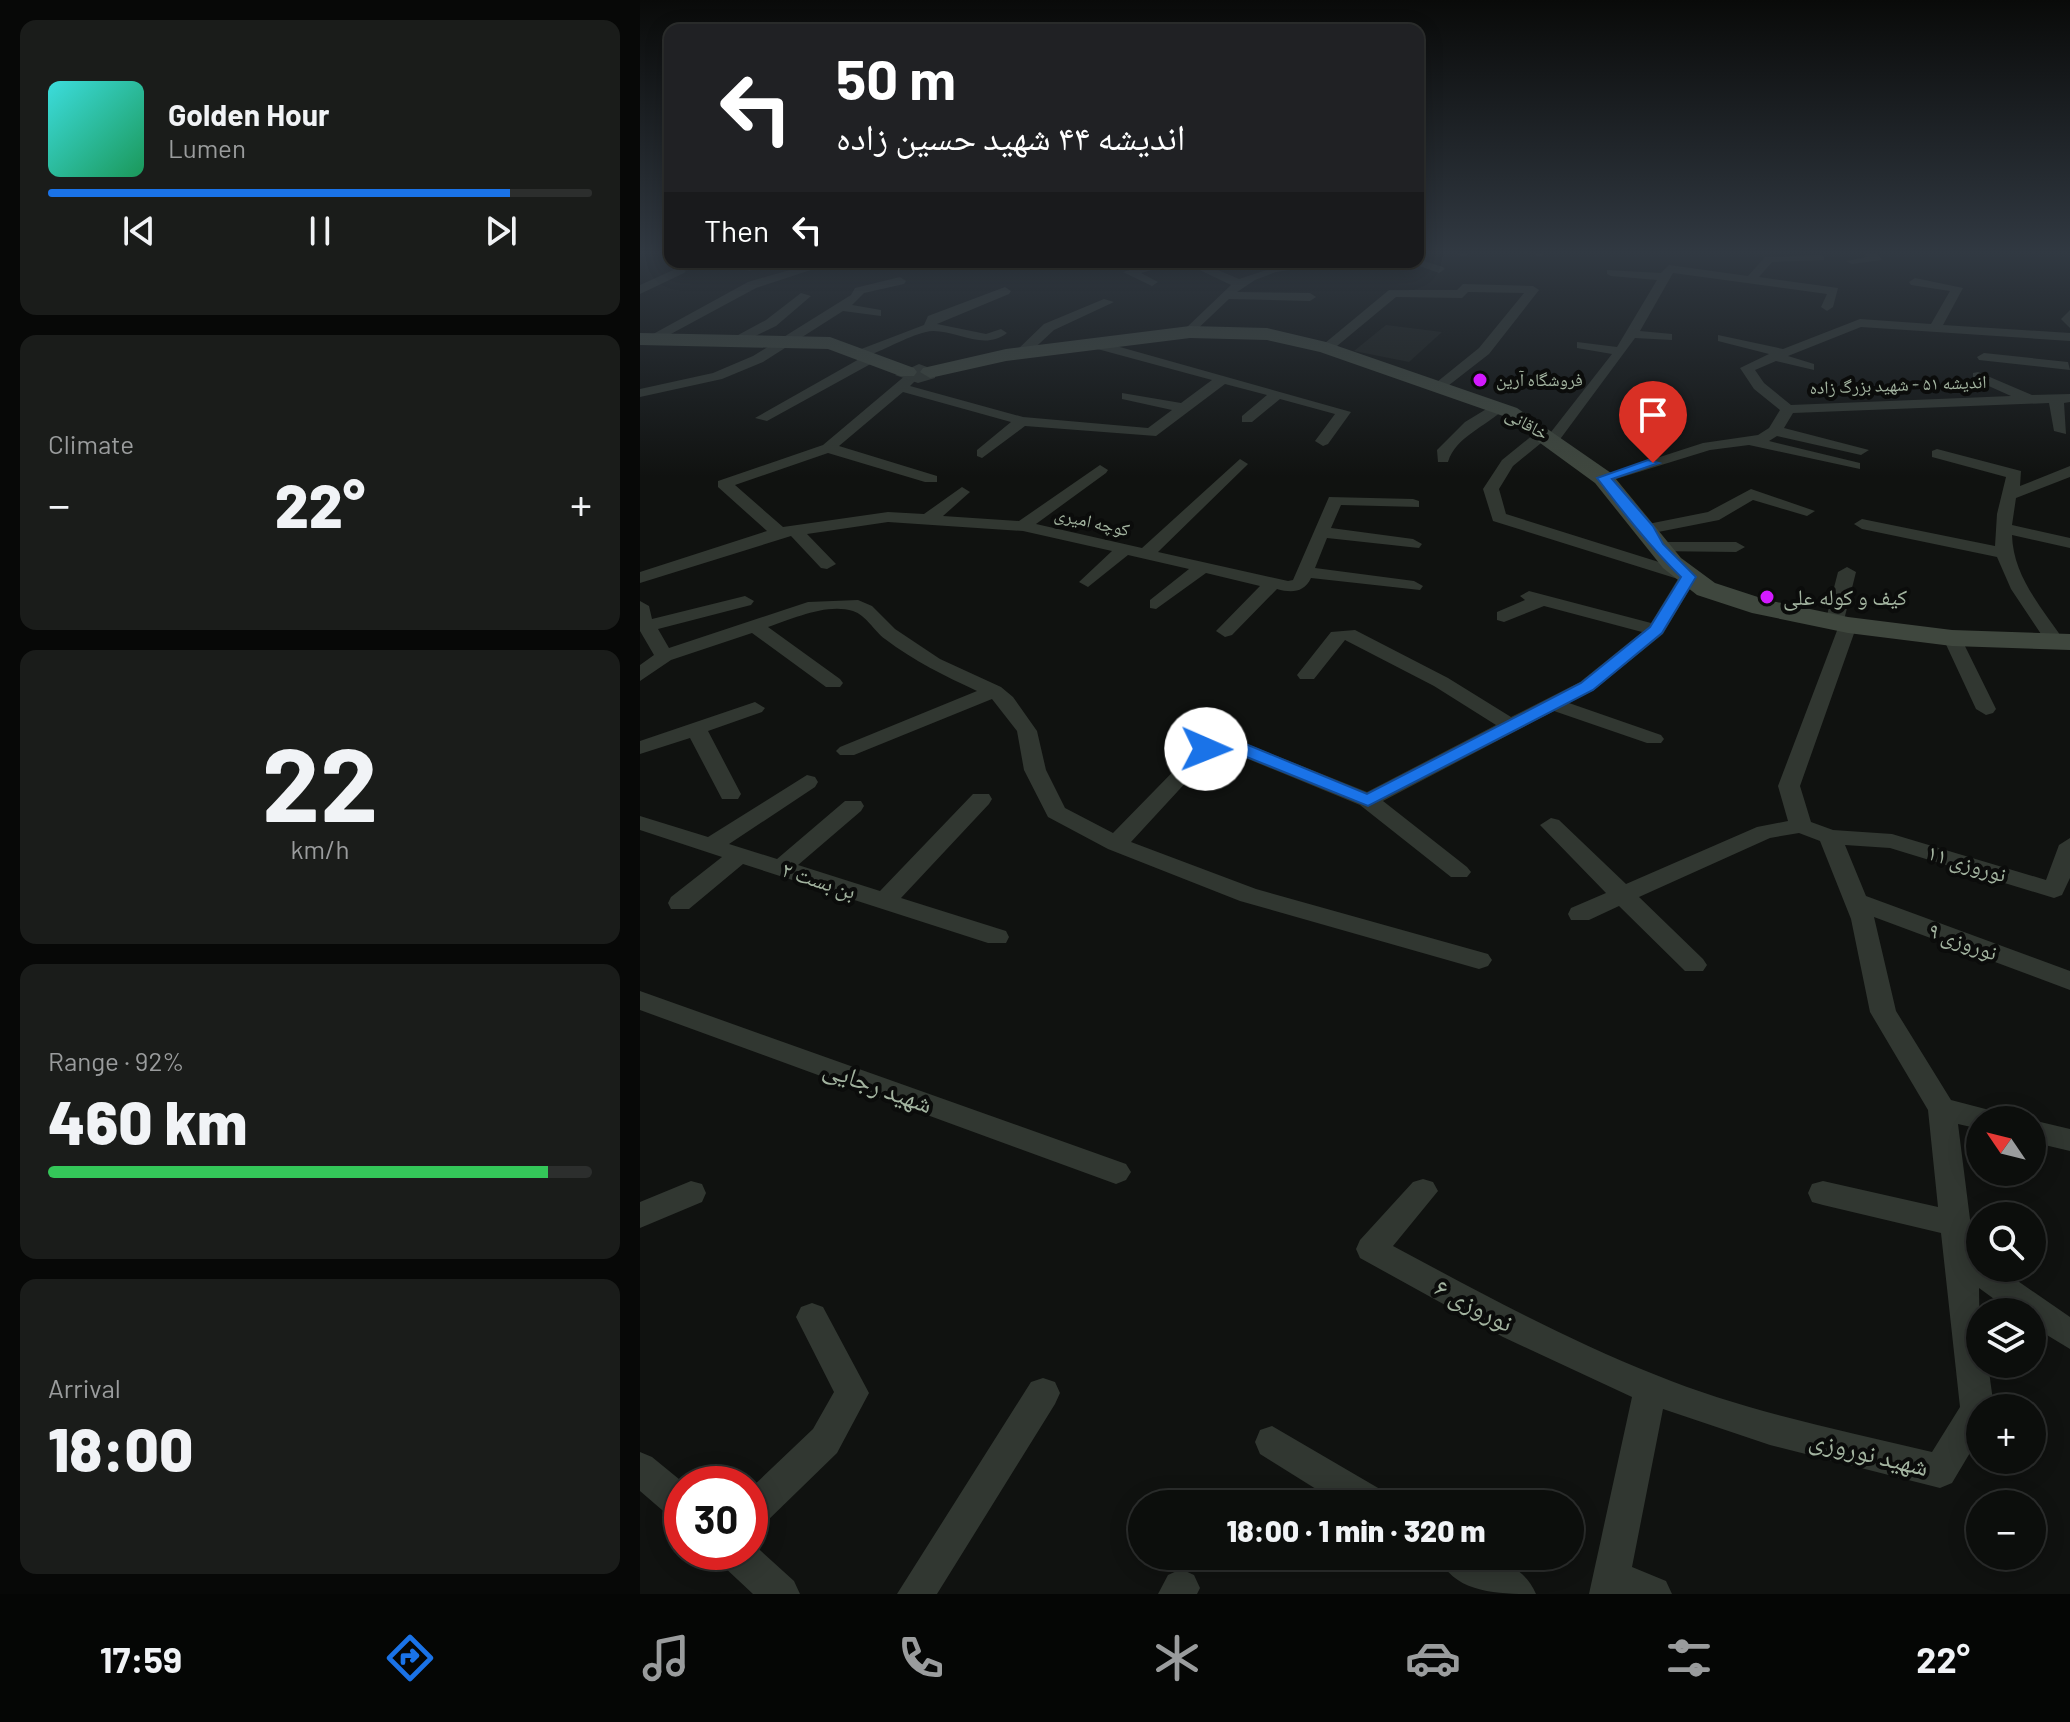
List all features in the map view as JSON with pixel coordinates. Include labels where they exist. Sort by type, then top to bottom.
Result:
[{"type":"main road","name":"خاقانی","points":[[913,377],[1021,353],[1190,332],[1267,334],[1326,348],[1439,386],[1498,408],[1548,436],[1603,478],[1688,577],[1706,589],[1737,601],[1841,624],[1952,638],[2063,642]]},
{"type":"main road","points":[[646,339],[830,343],[913,377]]},
{"type":"street","points":[[646,339],[668,327]]},
{"type":"street","points":[[734,341],[762,327]]},
{"type":"street","points":[[640,393],[670,394],[717,376],[758,359],[805,327]]},
{"type":"street","points":[[762,418],[866,356],[929,327]]},
{"type":"street","points":[[932,327],[987,338],[1001,333]]},
{"type":"street","points":[[1021,353],[1049,327]]},
{"type":"street","points":[[1190,332],[1195,327]]},
{"type":"street","points":[[1326,348],[1351,327]]},
{"type":"street","points":[[1439,386],[1484,351],[1503,327]]},
{"type":"street","points":[[1368,800],[1587,686],[1656,630],[1688,577],[1499,517],[1491,489],[1507,463],[1548,436],[1621,352],[1633,327]]},
{"type":"street","points":[[1788,409],[1747,368],[1845,327]]},
{"type":"street","points":[[1925,327],[2070,337]]},
{"type":"street","points":[[1990,333],[1988,357],[2068,366]]},
{"type":"street","points":[[1629,334],[1667,337]]},
{"type":"street","points":[[1723,338],[1778,354],[1809,367]]},
{"type":"street","points":[[1095,344],[1344,412],[1323,441]]},
{"type":"street","points":[[1582,345],[1621,352]]},
{"type":"street","points":[[1978,376],[2032,400]]},
{"type":"street","points":[[827,564],[724,484],[828,448],[913,377],[1022,421],[1151,433],[1222,379]]},
{"type":"street","points":[[1247,419],[1277,394]]},
{"type":"street","points":[[1831,407],[1868,395]]},
{"type":"street","points":[[1127,396],[1184,408]]},
{"type":"street","points":[[2061,431],[2063,399]]},
{"type":"street","name":"اندیشه ۵۱ - شهید بزرگ زاده","points":[[1775,431],[1788,409],[2063,399]]},
{"type":"street","points":[[1443,459],[1442,453],[1470,425],[1498,408]]},
{"type":"street","points":[[982,453],[1022,421]]},
{"type":"street","points":[[1603,478],[1708,446],[1751,441],[1775,431],[1861,450]]},
{"type":"street","points":[[1751,441],[1854,466]]},
{"type":"street","points":[[828,448],[931,479]]},
{"type":"street","points":[[1937,454],[2015,474],[2008,496],[2004,553],[2015,578],[2063,642]]},
{"type":"street","points":[[1146,554],[1240,464]]},
{"type":"street","points":[[1023,526],[1100,470]]},
{"type":"street","points":[[2008,496],[2070,471]]},
{"type":"street","points":[[927,520],[962,492]]},
{"type":"street","points":[[1652,538],[1713,516],[1751,494],[1807,511]]},
{"type":"street","points":[[1225,631],[1273,583],[1300,583],[1302,572],[1338,498],[1413,504]]},
{"type":"street","name":"کوچه امیری","points":[[640,578],[787,532],[888,517],[1023,526],[1273,583]]},
{"type":"street","points":[[1862,524],[2004,553]]},
{"type":"street","points":[[2006,529],[2070,543]]},
{"type":"street","points":[[1320,532],[1413,544]]},
{"type":"street","points":[[1652,538],[1736,547]]},
{"type":"street","points":[[1088,582],[1124,550]]},
{"type":"street","points":[[1156,604],[1202,568]]},
{"type":"street","points":[[1302,572],[1414,586]]},
{"type":"street","name":"شهید نوروزی","points":[[1650,1389],[1770,1429],[1940,1471],[1977,1410],[1942,1109],[1883,1012],[1863,919],[1856,901],[1789,786],[1841,624],[1847,572]]},
{"type":"street","points":[[1504,616],[1535,598],[1656,630]]},
{"type":"street","points":[[647,626],[745,601]]},
{"type":"street","points":[[640,675],[664,656],[814,606],[852,604],[866,610],[888,633],[933,663],[994,691],[1006,701],[1027,731],[1035,770],[1056,812],[1116,844],[1248,895],[1479,960]]},
{"type":"street","points":[[640,606],[664,656]]},
{"type":"street","points":[[754,626],[833,683]]},
{"type":"street","points":[[1307,675],[1338,636],[1348,634],[1441,682],[1509,725]]},
{"type":"street","points":[[1952,638],[1986,709]]},
{"type":"street","points":[[847,751],[994,691]]},
{"type":"street","points":[[1552,704],[1654,739]]},
{"type":"street","points":[[640,748],[755,708]]},
{"type":"street","points":[[696,729],[730,794]]},
{"type":"street","points":[[1116,844],[1206,749],[1216,743],[1230,744],[1368,800],[1459,872]]},
{"type":"street","points":[[710,846],[807,782]]},
{"type":"street","points":[[885,901],[981,799]]},
{"type":"street","points":[[780,868],[853,806]]},
{"type":"street","name":"بن بست ۲","points":[[640,823],[997,937]]},
{"type":"street","points":[[1551,825],[1694,965]]},
{"type":"street","points":[[1580,914],[1765,832],[1816,832]]},
{"type":"street","name":"نوروزی ۱۱","points":[[1816,832],[1892,841],[2054,890],[2070,846]]},
{"type":"street","points":[[680,903],[739,855]]},
{"type":"street","name":"نوروزی ۹","points":[[1856,901],[2070,981]]},
{"type":"street","name":"شهید رجایی","points":[[640,1000],[1116,1172]]},
{"type":"street","points":[[1942,1109],[1966,1115]]},
{"type":"street","points":[[2046,1134],[2070,1140]]},
{"type":"street","name":"نوروزی ۶","points":[[1423,1191],[1371,1249],[1514,1327],[1650,1389]]},
{"type":"street","points":[[640,1216],[691,1193]]},
{"type":"street","points":[[1823,1193],[1956,1224]]},
{"type":"street","points":[[1960,1258],[2070,1335]]},
{"type":"street","points":[[768,1496],[825,1441],[852,1393],[812,1317]]},
{"type":"street","points":[[1650,1389],[1610,1585],[1653,1594]]},
{"type":"street","points":[[916,1594],[1043,1393]]},
{"type":"street","points":[[1272,1442],[1349,1490]]},
{"type":"street","points":[[640,1469],[664,1489]]},
{"type":"street","points":[[755,1570],[781,1594]]},
{"type":"street","points":[[1478,1570],[1517,1594]]},
{"type":"shaded area","points":[[1383,327],[1442,332],[1409,362],[1354,351]]},
{"type":"place","name":"فروشگاه آرین","points":[[1480,380]]},
{"type":"place","name":"کیف و کوله علی","points":[[1767,597]]},
{"type":"route","points":[[1206,749],[1216,743],[1230,744],[1368,800],[1587,686],[1656,630],[1688,577],[1657,547],[1648,529],[1603,478],[1653,463]]}]
